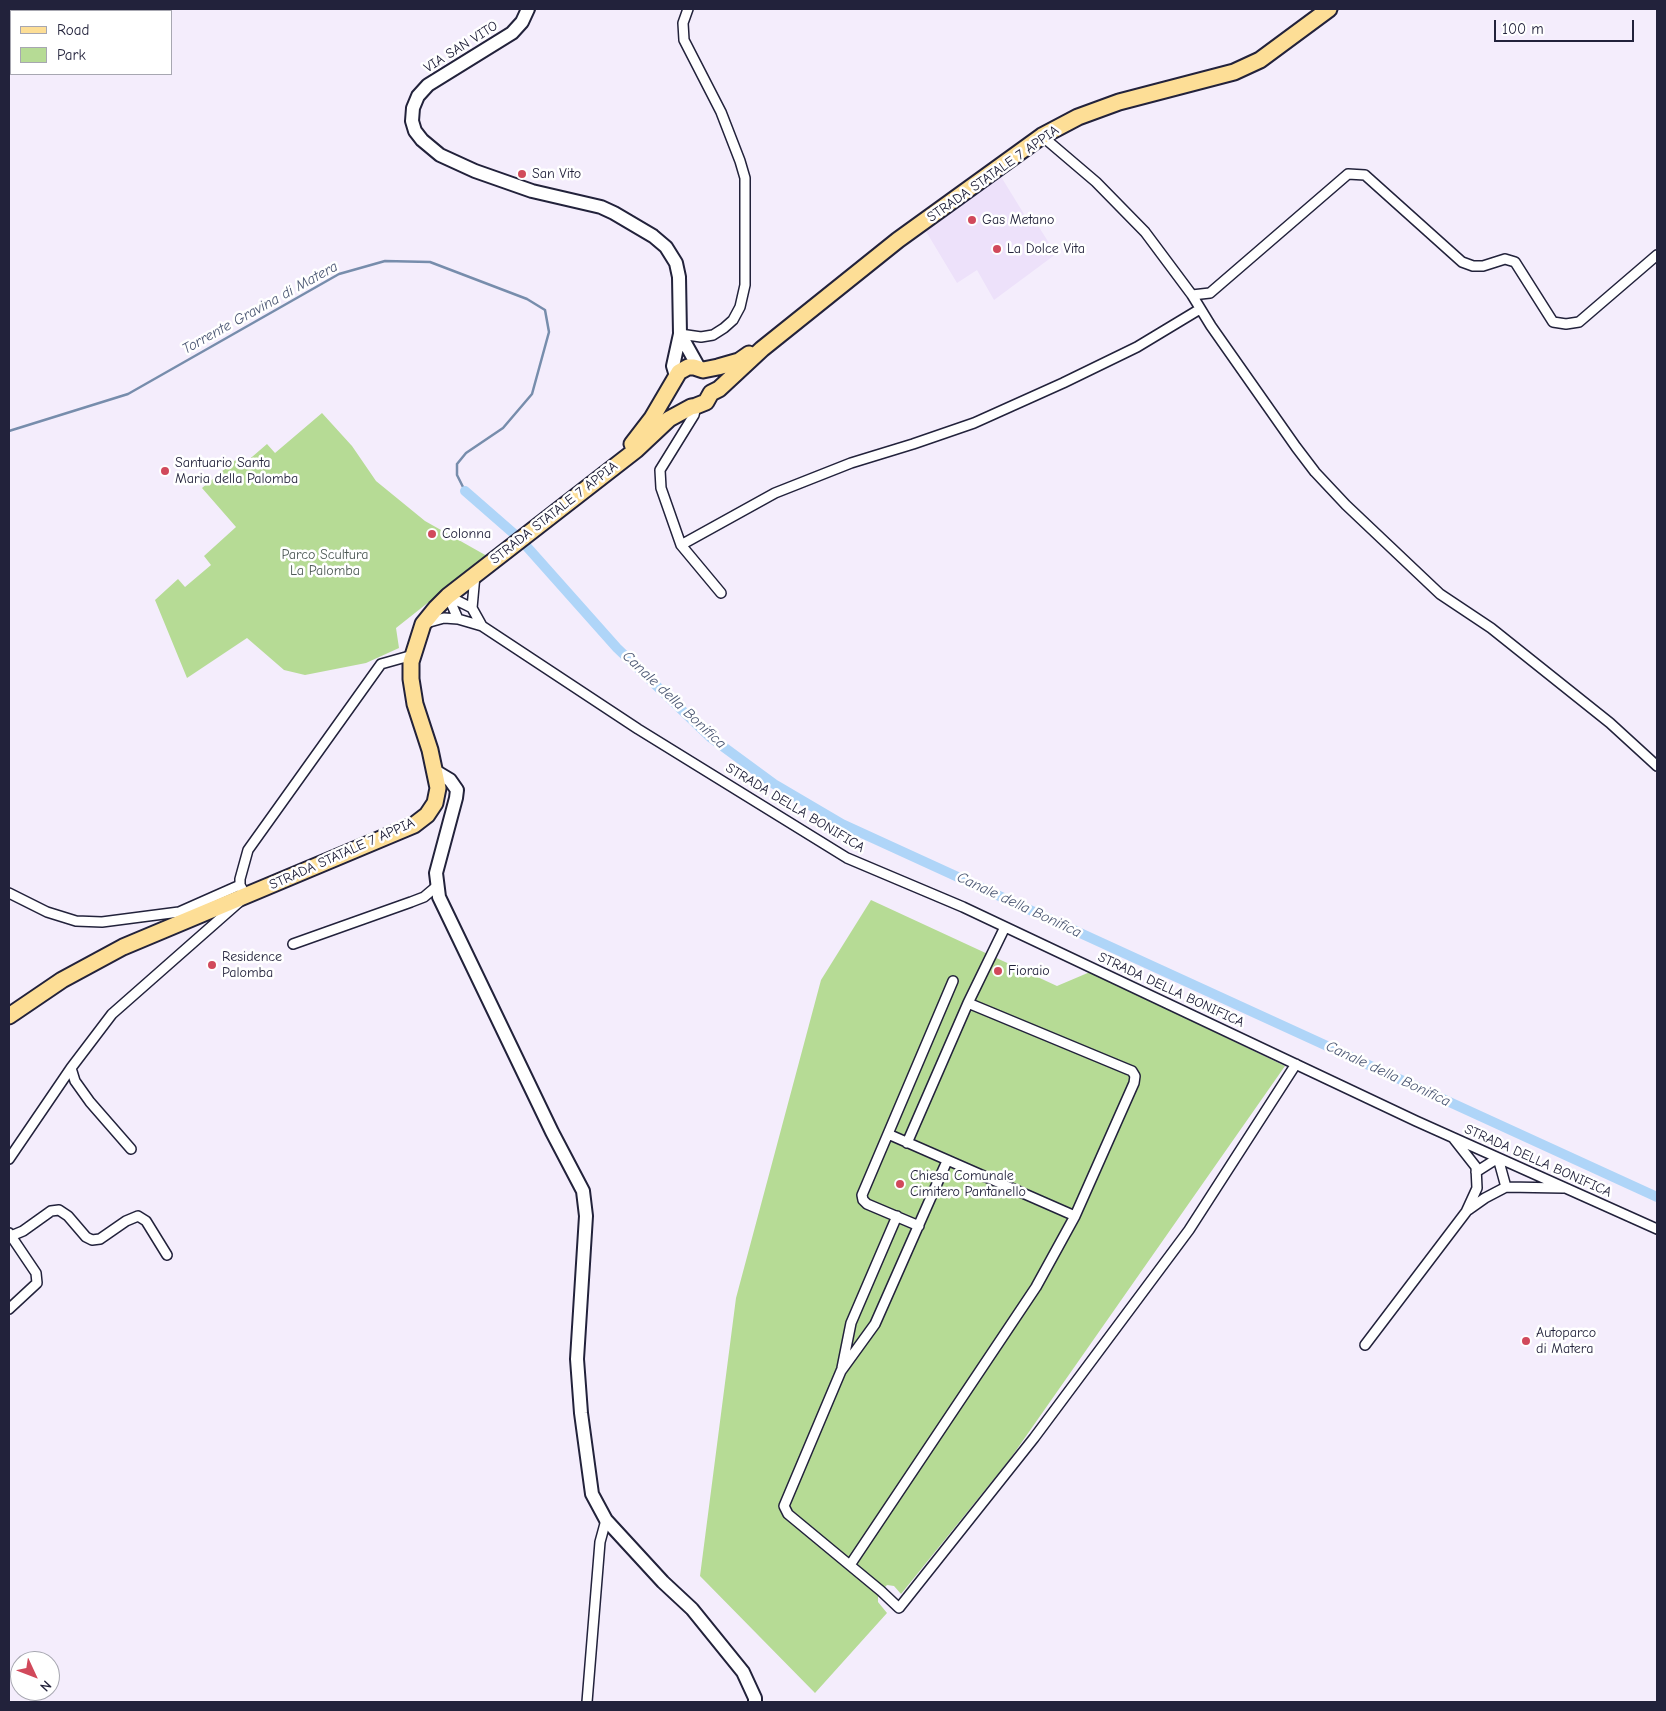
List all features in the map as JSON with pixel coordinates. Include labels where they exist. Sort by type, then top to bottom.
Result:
[{"type":"main road","name":"VIA SAN VITO","points":[[528,9],[522,22],[512,33],[428,85],[418,96],[413,108],[412,121],[415,131],[422,140],[440,155],[475,171],[532,191],[601,207],[652,236],[666,247],[676,264],[679,278],[680,334],[673,366],[674,381]]},
{"type":"main road","name":"STRADA STATALE 7 APPIA","points":[[9,1016],[62,980],[123,947],[243,891],[414,826],[427,815],[435,803],[438,788],[435,771],[415,704],[411,679],[411,662],[423,624],[448,596],[636,450],[669,419],[706,402],[711,393],[719,389],[762,348],[898,240],[1042,136],[1078,117],[1119,102],[1234,72],[1260,60],[1329,9]]},
{"type":"main road","name":"VIA SAN VITO","points":[[680,334],[701,369]]},
{"type":"main road","name":"STRADA STATALE 7 APPIA","points":[[622,460],[652,418],[679,372],[688,367],[701,369],[739,361],[762,348]]},
{"type":"main road","points":[[701,369],[710,378],[711,393]]},
{"type":"main road","points":[[674,381],[673,391],[677,400],[681,404],[694,407]]},
{"type":"main road","points":[[435,771],[450,780],[457,790],[436,873],[437,886],[444,906],[552,1132],[583,1191],[586,1216],[577,1359],[581,1413],[592,1494],[606,1520],[663,1582],[692,1609],[743,1672],[756,1698],[755,1702]]},
{"type":"street","points":[[680,334],[701,337],[714,335],[724,328],[733,320],[740,307],[745,285],[745,178],[720,112],[684,40],[683,23],[688,9]]},
{"type":"street","points":[[1042,136],[1096,182],[1145,232],[1192,295],[1296,447],[1346,505],[1440,594],[1491,628],[1610,723],[1657,766]]},
{"type":"street","points":[[1192,295],[1210,293],[1348,174],[1365,175],[1462,262],[1473,266],[1483,266],[1505,259],[1516,262],[1553,322],[1566,324],[1579,322],[1657,255]]},
{"type":"street","points":[[681,545],[775,493],[851,463],[974,423],[1045,391],[1136,347],[1200,309]]},
{"type":"street","points":[[694,407],[690,422],[660,470],[661,488],[681,545],[721,593]]},
{"type":"street","points":[[475,575],[472,608],[482,626]]},
{"type":"street","points":[[448,596],[472,608]]},
{"type":"street","points":[[448,596],[458,618]]},
{"type":"street","points":[[423,624],[444,618],[458,618],[482,626]]},
{"type":"street","name":"STRADA DELLA BONIFICA","points":[[482,626],[638,729],[847,858],[963,907],[1453,1138],[1657,1229]]},
{"type":"street","points":[[243,891],[240,879],[248,850],[381,664],[413,655]]},
{"type":"street","points":[[293,944],[424,897],[437,886]]},
{"type":"street","points":[[9,893],[48,912],[76,921],[102,922],[179,912],[243,891]]},
{"type":"street","points":[[9,1159],[71,1068],[112,1014],[243,891]]},
{"type":"street","points":[[908,1143],[968,1003],[1005,927]]},
{"type":"street","points":[[919,1226],[867,1204],[863,1200],[862,1195],[953,981]]},
{"type":"street","points":[[850,1565],[1036,1287],[1075,1216],[1134,1083],[1135,1076],[1132,1071],[968,1003]]},
{"type":"street","points":[[897,1216],[852,1323],[841,1371],[784,1506],[788,1514],[899,1608],[1034,1438],[1189,1230],[1296,1064]]},
{"type":"street","points":[[71,1068],[75,1081],[90,1102],[131,1149]]},
{"type":"street","points":[[888,1134],[1075,1216]]},
{"type":"street","points":[[1365,1345],[1466,1212],[1477,1188],[1476,1167],[1453,1138]]},
{"type":"street","points":[[1476,1172],[1498,1158],[1506,1188]]},
{"type":"street","points":[[841,1371],[875,1324],[947,1161]]},
{"type":"street","points":[[1466,1212],[1485,1198],[1506,1188],[1565,1188]]},
{"type":"street","points":[[9,1308],[37,1283],[36,1273],[10,1234],[23,1230],[51,1210],[59,1210],[68,1216],[86,1237],[92,1240],[100,1239],[126,1221],[138,1216],[146,1220],[167,1255]]},
{"type":"street","points":[[587,1702],[600,1542],[606,1520]]},
{"type":"shaded area","points":[[1000,175],[1032,227],[1037,224],[1056,254],[994,300],[977,270],[957,283],[924,228]]},
{"type":"green space","name":"Parco Scultura La Palomba","points":[[322,413],[352,446],[376,481],[425,521],[487,556],[396,628],[399,648],[366,663],[305,675],[284,670],[247,638],[187,678],[155,600],[178,579],[185,587],[211,565],[204,556],[236,527],[202,488],[239,457],[245,463],[267,444],[275,453]]},
{"type":"green space","points":[[871,900],[1057,986],[1090,972],[1285,1066],[1010,1459],[901,1594],[894,1586],[887,1585],[878,1594],[878,1602],[887,1613],[815,1693],[700,1576],[736,1298],[821,980]]},
{"type":"waterway","name":"Torrente Gravina di Matera","points":[[9,431],[128,394],[339,274],[385,261],[430,262],[527,299],[545,310],[549,332],[532,394],[503,428],[466,453],[457,464],[457,475],[465,491]]},
{"type":"waterway","name":"Canale della Bonifica","points":[[465,491],[520,539],[617,648],[710,737],[774,784],[842,824],[1657,1197]]},
{"type":"place","name":"San Vito","points":[[522,174]]},
{"type":"place","name":"Gas Metano","points":[[972,220]]},
{"type":"place","name":"La Dolce Vita","points":[[997,249]]},
{"type":"place","name":"Santuario Santa Maria della Palomba","points":[[165,471]]},
{"type":"place","name":"Colonna","points":[[432,534]]},
{"type":"place","name":"Residence Palomba","points":[[212,965]]},
{"type":"place","name":"Fioraio","points":[[998,971]]},
{"type":"place","name":"Chiesa Comunale Cimitero Pantanello","points":[[900,1184]]},
{"type":"place","name":"Autoparco di Matera","points":[[1526,1341]]}]
